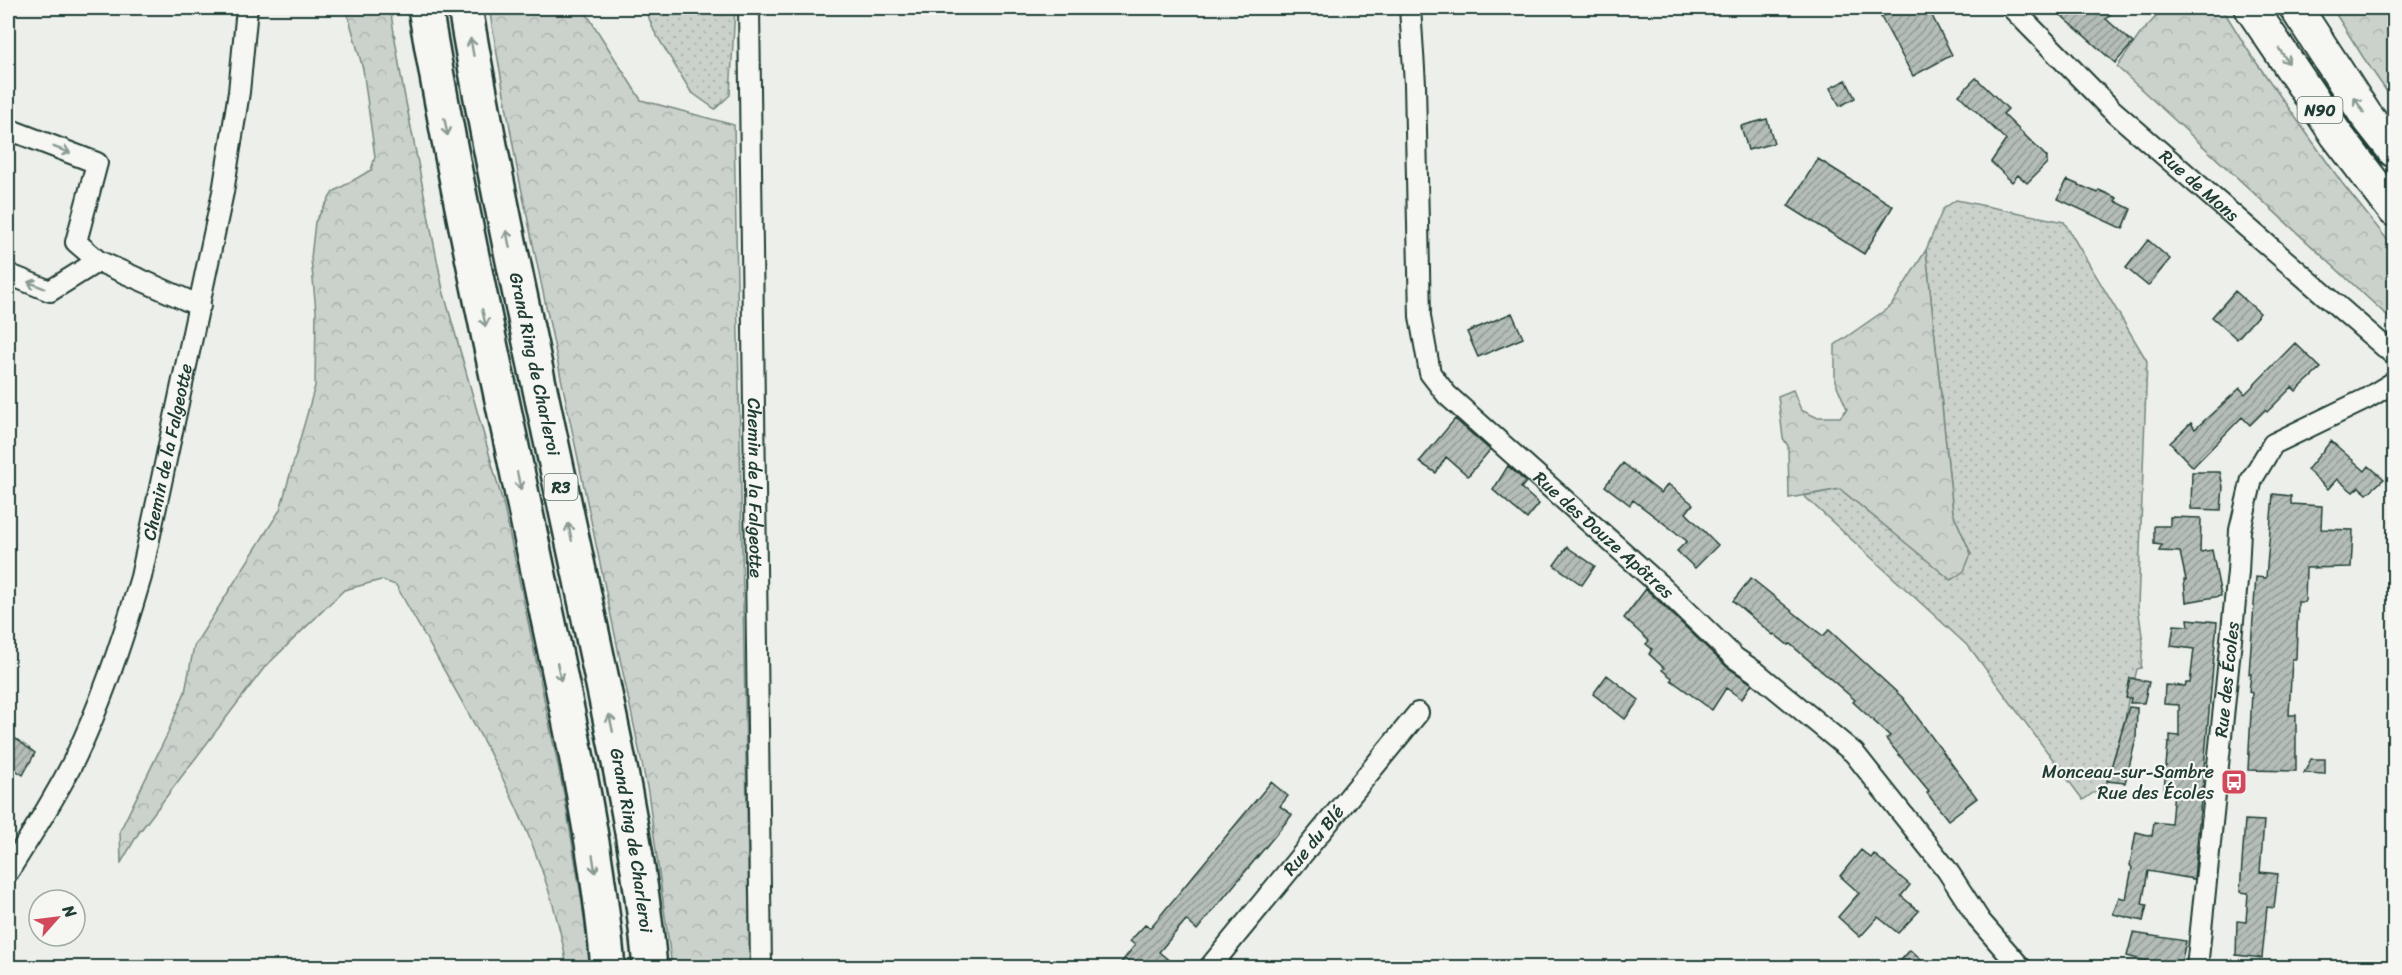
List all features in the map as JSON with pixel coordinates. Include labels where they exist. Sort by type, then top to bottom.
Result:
[{"type":"highway","name":"R3","points":[[425,8],[472,263],[577,758],[605,927],[608,968]]},
{"type":"highway","name":"Grand Ring de Charleroi","points":[[465,8],[511,252],[615,745],[646,923],[650,968]]},
{"type":"highway","name":"N90","points":[[2251,8],[2336,134],[2394,210]]},
{"type":"highway","name":"N90","points":[[2296,8],[2365,114],[2394,151]]},
{"type":"street","name":"Chemin de la Falgeotte","points":[[8,872],[50,804],[75,758],[99,705],[123,640],[141,577],[227,170],[239,92],[248,8]]},
{"type":"street","name":"Chemin de la Falgeotte","points":[[749,8],[761,968]]},
{"type":"street","name":"Rue des Douze Apôtres","points":[[1410,8],[1415,84],[1420,317],[1430,373],[1447,395],[1663,588],[1735,658],[1854,753],[1947,870],[1980,921],[2021,968]]},
{"type":"street","name":"Rue de Mons","points":[[2012,8],[2111,109],[2394,354]]},
{"type":"street","points":[[8,129],[96,163],[76,242],[98,261],[200,306]]},
{"type":"street","points":[[8,274],[50,291],[98,261]]},
{"type":"street","name":"Rue des Écoles","points":[[2197,968],[2238,572],[2240,530],[2252,479],[2273,444],[2366,399],[2394,382]]},
{"type":"street","name":"Rue du Blé","points":[[1209,968],[1418,713]]},
{"type":"green space","points":[[346,8],[390,8],[402,82],[443,290],[503,503],[529,626],[564,794],[590,967],[567,967],[556,916],[541,867],[498,770],[396,585],[381,580],[344,590],[264,668],[138,834],[121,863],[120,831],[166,737],[185,692],[194,646],[280,510],[315,386],[316,311],[311,258],[315,222],[333,192],[371,170],[375,157],[363,69]]},
{"type":"green space","points":[[489,8],[583,8],[641,100],[734,125],[750,967],[672,967],[648,792],[517,168]]},
{"type":"green space","points":[[645,8],[735,8],[730,95],[715,109],[691,92],[654,31]]},
{"type":"green space","points":[[2164,8],[2222,8],[2251,55],[2342,183],[2394,248],[2394,322],[2117,67],[2141,33]]},
{"type":"green space","points":[[2332,8],[2394,8],[2394,102],[2363,57]]},
{"type":"green space","points":[[1956,200],[2064,222],[2147,361],[2138,606],[2143,643],[2141,668],[2137,669],[2135,678],[2132,678],[2125,718],[2107,783],[2083,800],[1970,648],[1804,496],[1840,489],[1951,579],[1971,554],[1953,513],[1926,250],[1943,209]]},
{"type":"green space","points":[[1926,250],[1953,513],[1971,554],[1964,571],[1951,580],[1840,489],[1789,498],[1788,446],[1783,438],[1778,396],[1793,390],[1801,410],[1816,417],[1840,417],[1847,409],[1835,381],[1835,345],[1891,306]]},
{"type":"building","points":[[1899,8],[1928,8],[1952,55],[1913,76],[1881,17]]},
{"type":"building","points":[[2053,8],[2080,8],[2088,15],[2094,8],[2116,8],[2106,19],[2133,43],[2115,63]]},
{"type":"building","points":[[1976,78],[2008,109],[2003,114],[2047,157],[2047,163],[2027,183],[2018,175],[2012,182],[1991,162],[2006,140],[1959,95]]},
{"type":"building","points":[[1846,80],[1855,98],[1840,106],[1830,88]]},
{"type":"building","points":[[1767,119],[1774,143],[1748,150],[1741,126]]},
{"type":"building","points":[[1818,159],[1893,206],[1864,254],[1788,206]]},
{"type":"building","points":[[2067,180],[2117,198],[2115,201],[2131,209],[2123,229],[2058,199]]},
{"type":"building","points":[[2148,240],[2170,259],[2148,286],[2126,268]]},
{"type":"building","points":[[2235,291],[2260,313],[2237,339],[2212,317]]},
{"type":"building","points":[[1512,313],[1523,338],[1478,357],[1467,332]]},
{"type":"building","points":[[2295,343],[2321,368],[2296,391],[2292,387],[2250,425],[2242,417],[2193,467],[2170,443],[2191,423],[2195,429],[2240,388],[2245,394]]},
{"type":"building","points":[[1455,419],[1490,450],[1468,476],[1446,457],[1436,473],[1419,462]]},
{"type":"building","points":[[2331,441],[2365,471],[2369,466],[2384,479],[2367,494],[2359,487],[2353,492],[2337,479],[2328,489],[2307,470]]},
{"type":"building","points":[[1623,463],[1661,493],[1668,484],[1693,504],[1686,513],[1718,545],[1695,568],[1677,551],[1687,541],[1633,500],[1630,505],[1605,486]]},
{"type":"building","points":[[1508,466],[1526,482],[1521,488],[1539,504],[1527,519],[1493,490]]},
{"type":"building","points":[[2192,472],[2220,472],[2223,487],[2221,510],[2191,509]]},
{"type":"building","points":[[2273,494],[2291,496],[2291,504],[2322,506],[2321,529],[2353,530],[2351,567],[2306,568],[2305,602],[2298,602],[2296,659],[2292,659],[2289,715],[2296,715],[2296,771],[2248,770],[2252,693],[2249,692],[2251,674],[2249,674],[2256,577],[2266,578]]},
{"type":"building","points":[[2170,517],[2201,518],[2200,552],[2212,550],[2221,596],[2186,602],[2184,580],[2186,580],[2180,552],[2159,551],[2162,545],[2154,544],[2154,526],[2170,526]]},
{"type":"building","points":[[1567,547],[1595,566],[1582,585],[1554,565]]},
{"type":"building","points":[[1751,578],[1823,636],[1829,630],[1903,698],[1977,798],[1948,820],[1927,793],[1929,791],[1886,739],[1890,736],[1853,702],[1855,700],[1790,644],[1788,645],[1773,635],[1733,601]]},
{"type":"building","points":[[1646,589],[1727,667],[1752,684],[1742,699],[1726,688],[1712,710],[1671,680],[1672,678],[1662,670],[1664,668],[1649,654],[1652,649],[1646,644],[1649,641],[1624,618]]},
{"type":"building","points":[[2188,619],[2217,622],[2194,879],[2148,871],[2142,904],[2147,905],[2143,921],[2113,914],[2119,897],[2126,899],[2136,832],[2152,836],[2154,822],[2171,824],[2174,791],[2164,790],[2170,735],[2179,736],[2179,705],[2164,704],[2165,685],[2185,686],[2186,683],[2190,683],[2194,649],[2171,646],[2174,625],[2189,626]]},
{"type":"building","points":[[1607,675],[1639,700],[1625,719],[1593,694]]},
{"type":"building","points":[[2130,678],[2149,682],[2144,703],[2130,703],[2131,698],[2126,698]]},
{"type":"building","points":[[2129,707],[2137,708],[2136,739],[2125,783],[2107,781]]},
{"type":"building","points":[[8,733],[35,753],[23,775],[8,765]]},
{"type":"building","points":[[2311,759],[2325,759],[2325,774],[2304,773]]},
{"type":"building","points":[[1271,782],[1288,796],[1280,806],[1292,815],[1197,930],[1186,920],[1159,952],[1178,968],[1117,968],[1135,945],[1130,941],[1145,925],[1150,928]]},
{"type":"building","points":[[2245,820],[2264,821],[2260,872],[2278,874],[2274,908],[2267,907],[2262,958],[2236,955],[2237,921],[2246,922],[2248,893],[2240,892]]},
{"type":"building","points":[[1861,850],[1871,858],[1874,854],[1910,885],[1901,896],[1919,911],[1898,933],[1878,917],[1860,937],[1838,917],[1859,893],[1840,876]]},
{"type":"building","points":[[2133,933],[2186,941],[2180,968],[2171,968],[2127,956]]},
{"type":"building","points":[[1910,950],[1930,968],[1894,968]]},
{"type":"place","name":"Monceau-sur-Sambre Rue des Écoles","points":[[2234,782]]}]
